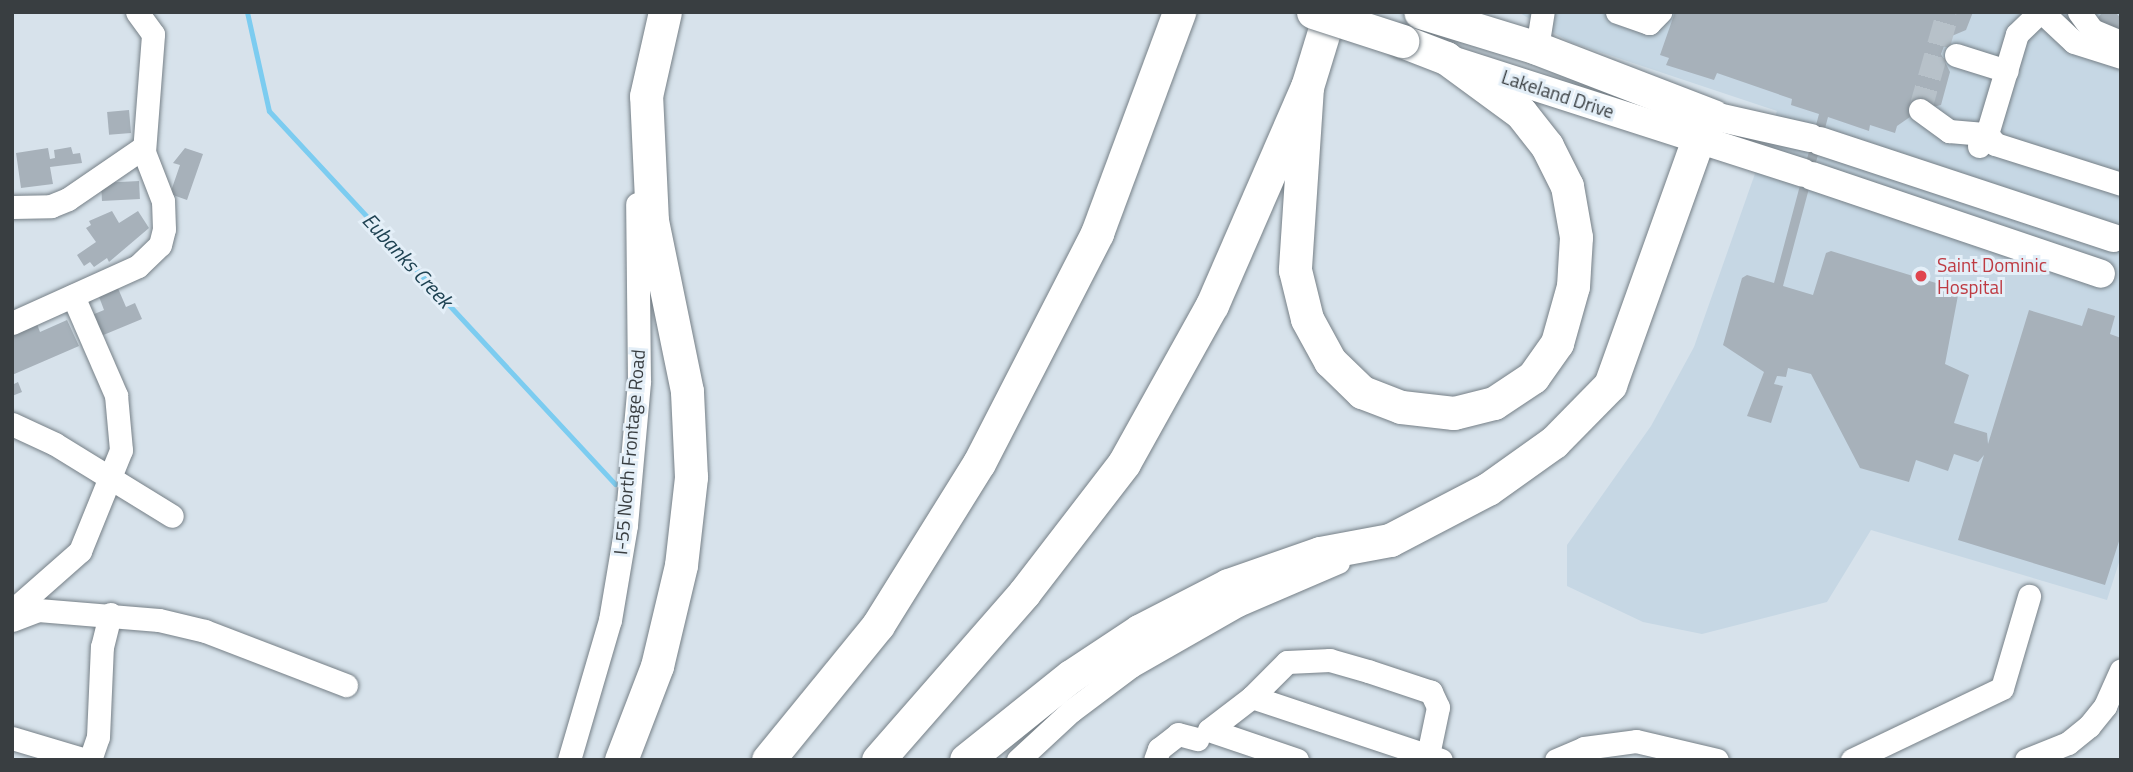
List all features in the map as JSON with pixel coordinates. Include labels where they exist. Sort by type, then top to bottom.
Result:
[{"type":"highway","points":[[621,760],[657,666],[681,565],[691,477],[687,391],[652,221],[646,96],[665,12]]},
{"type":"highway","points":[[768,760],[878,625],[979,463],[1097,233],[1179,12]]},
{"type":"highway","name":"Lakeland Drive","points":[[1313,12],[1446,58]]},
{"type":"highway","points":[[878,760],[1024,593],[1124,463],[1212,305],[1307,87],[1330,12]]},
{"type":"highway","name":"Lakeland Drive","points":[[1420,12],[1529,46],[1705,127]]},
{"type":"highway","points":[[1489,12],[1529,46]]},
{"type":"highway","points":[[1307,87],[1295,270],[1307,319],[1330,361],[1362,392],[1401,407],[1454,413],[1504,396],[1533,377],[1557,343],[1573,286],[1576,237],[1567,186],[1547,146],[1521,113],[1446,58]]},
{"type":"highway","points":[[966,760],[1071,676],[1139,631],[1216,591],[1320,552],[1390,540],[1521,469],[1554,442],[1610,385],[1705,127]]},
{"type":"main road","name":"Lakeland Drive","points":[[1446,58],[1705,127],[1816,140],[2113,238]]},
{"type":"main road","name":"Lakeland Drive","points":[[1705,127],[1807,175],[2111,278]]},
{"type":"street","points":[[12,323],[138,266],[160,245],[164,229],[163,201],[144,147],[153,34],[137,12]]},
{"type":"street","points":[[1529,46],[1543,12]]},
{"type":"street","points":[[1617,12],[1649,23],[1660,12]]},
{"type":"street","points":[[1982,141],[2017,34],[2041,12],[2074,41],[2121,57]]},
{"type":"street","points":[[2079,12],[2092,30],[2121,42]]},
{"type":"street","points":[[1956,55],[2007,71]]},
{"type":"street","name":"I-55 North Frontage Road","points":[[569,760],[610,620],[626,526],[639,381],[637,194],[646,96]]},
{"type":"street","points":[[1920,110],[1949,131],[2121,184]]},
{"type":"street","points":[[12,207],[51,206],[68,199],[144,147]]},
{"type":"street","points":[[12,611],[80,551],[113,479],[122,426],[116,395],[73,296]]},
{"type":"street","points":[[12,424],[113,479],[172,516]]},
{"type":"street","points":[[1018,760],[1071,711],[1131,666],[1238,605],[1390,540]]},
{"type":"street","points":[[1852,760],[2002,688],[2029,596]]},
{"type":"street","points":[[12,620],[38,610],[110,614],[205,631],[346,685]]},
{"type":"street","points":[[12,738],[88,760],[99,737],[102,647],[110,614]]},
{"type":"street","points":[[1201,743],[1287,662],[1330,660],[1431,692],[1438,707],[1434,757],[1396,753],[1252,697]]},
{"type":"street","points":[[2026,760],[2068,743],[2089,726],[2105,706],[2121,670]]},
{"type":"street","points":[[1155,760],[1159,749],[1178,734],[1201,743],[1297,760]]},
{"type":"street","points":[[1556,760],[1584,748],[1636,741],[1712,759]]},
{"type":"shaded area","name":"Saint Dominic Hospital","points":[[1518,12],[2121,12],[2121,556],[2107,600],[1871,530],[1827,602],[1702,634],[1643,622],[1567,586],[1567,545],[1651,426],[1694,347],[1777,111],[1570,42]]},
{"type":"building","points":[[2109,11],[2120,18],[2121,23],[2114,34],[2109,35],[2098,28],[2097,23],[2104,12]]},
{"type":"building","points":[[1675,12],[1973,12],[1966,30],[1947,38],[1941,54],[1950,72],[1941,105],[1920,110],[1897,126],[1895,133],[1870,125],[1869,131],[1828,117],[1783,286],[1813,295],[1826,253],[1831,251],[1959,290],[1945,364],[1969,375],[1954,423],[1987,433],[1988,444],[2029,310],[2082,326],[2088,308],[2115,316],[2110,334],[2121,338],[2121,535],[2105,585],[1958,540],[1984,455],[1978,462],[1954,454],[1948,471],[1916,460],[1909,482],[1860,468],[1811,374],[1788,368],[1786,377],[1777,376],[1774,384],[1783,386],[1771,423],[1747,416],[1764,372],[1723,345],[1742,278],[1747,275],[1774,283],[1819,114],[1791,105],[1792,99],[1717,73],[1714,80],[1666,65],[1669,58],[1660,55]]},
{"type":"building","points":[[129,110],[131,133],[109,135],[107,112]]},
{"type":"building","points":[[71,147],[73,154],[80,153],[82,163],[50,167],[53,184],[21,188],[16,153],[48,148],[50,159],[55,158],[54,150]]},
{"type":"building","points":[[185,148],[203,154],[187,200],[170,194],[180,165],[173,163]]},
{"type":"building","points":[[139,181],[140,199],[102,201],[101,183]]},
{"type":"building","points":[[112,211],[119,223],[138,211],[149,228],[109,262],[107,258],[94,267],[90,262],[84,266],[77,255],[96,242],[86,228],[91,225],[89,221]]},
{"type":"building","points":[[117,286],[126,307],[135,303],[142,319],[101,336],[92,315],[104,310],[98,294]]},
{"type":"building","points":[[67,320],[79,346],[12,375],[12,334],[37,324],[40,332]]},
{"type":"building","points":[[18,382],[22,392],[12,396],[12,385]]},
{"type":"waterway","name":"Eubanks Creek","points":[[247,12],[269,111],[615,484]]},
{"type":"tunnel","points":[[1920,110],[1948,12]]},
{"type":"place","name":"Saint Dominic Hospital","points":[[1921,276]]}]
